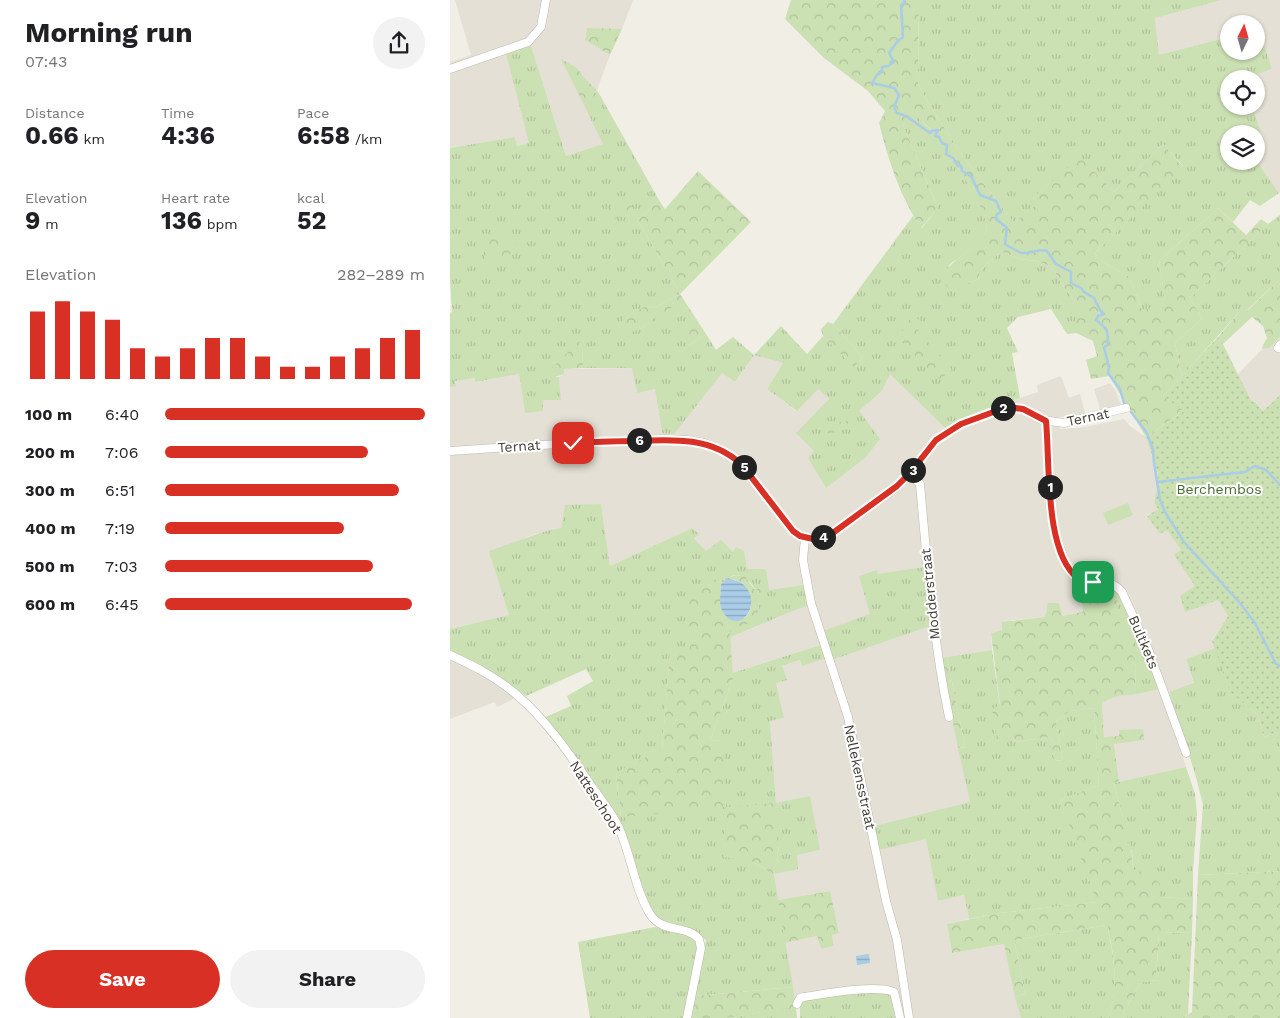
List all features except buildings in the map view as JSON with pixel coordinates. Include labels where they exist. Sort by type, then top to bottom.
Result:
[{"type":"street","points":[[450,69],[528,42],[541,27],[546,0]]},
{"type":"street","name":"Ternat","points":[[450,451],[656,440],[686,440],[704,444],[719,448],[733,457],[750,474],[793,531],[806,538],[813,539],[830,535],[897,486],[910,473],[936,440],[961,424],[1007,407],[1023,409],[1046,421],[1064,423],[1126,408]]},
{"type":"street","name":"Bultkets","points":[[1046,421],[1052,517],[1061,550],[1070,571],[1080,579],[1109,582],[1116,585],[1122,592],[1148,649],[1186,752]]},
{"type":"street","name":"Modderstraat","points":[[910,473],[920,484],[933,625],[949,717]]},
{"type":"street","name":"Nellekensstraat","points":[[806,538],[804,560],[811,603],[848,717],[886,901],[896,940],[909,1018]]},
{"type":"street","name":"Natteschoot","points":[[450,655],[492,676],[517,695],[540,719],[577,765],[615,820],[650,914],[664,926],[691,932],[700,939],[701,948],[687,1018]]},
{"type":"street","points":[[797,1004],[800,998],[833,992],[886,989],[894,992],[896,996],[900,1018]]},
{"type":"shaded area","points":[[455,0],[633,0],[622,29],[587,29],[585,40],[610,55],[597,90],[576,67],[562,60],[604,144],[566,156],[531,46],[529,143],[517,146],[515,137],[450,148],[450,62],[471,55]]},
{"type":"shaded area","points":[[1222,0],[1280,0],[1279,193],[1263,170],[1265,170],[1265,125],[1259,125],[1255,115],[1265,115],[1265,71],[1272,69],[1265,47],[1265,15],[1220,15],[1220,39],[1159,56],[1155,18]]},
{"type":"shaded area","points":[[1280,331],[1280,395],[1263,411],[1256,402],[1251,401],[1233,379]]},
{"type":"shaded area","points":[[754,355],[783,363],[767,389],[796,411],[818,388],[829,399],[859,411],[882,391],[890,373],[946,429],[977,412],[1038,392],[1037,385],[1061,376],[1069,398],[1080,394],[1086,416],[1059,417],[1060,429],[1079,428],[1124,419],[1130,426],[1146,437],[1158,474],[1154,502],[1159,509],[1147,515],[1161,534],[1167,529],[1181,550],[1175,555],[1195,586],[1185,611],[1218,600],[1228,616],[1212,640],[1215,648],[1186,659],[1194,684],[1163,694],[1186,767],[1119,782],[1114,744],[1143,730],[1119,730],[1119,736],[1104,738],[1102,702],[1119,696],[1160,689],[1075,582],[1084,612],[1062,616],[1046,609],[1045,617],[1012,620],[1002,630],[991,633],[992,650],[940,658],[970,802],[899,845],[927,838],[938,901],[964,895],[969,919],[947,924],[952,953],[1004,944],[1021,1018],[898,1018],[799,1006],[796,1008],[785,943],[817,936],[821,949],[834,946],[832,935],[839,932],[829,891],[778,900],[774,874],[796,855],[820,850],[776,803],[770,721],[784,718],[776,683],[782,666],[800,660],[802,666],[821,645],[732,673],[730,637],[780,615],[769,590],[747,569],[746,561],[733,552],[706,551],[694,538],[692,528],[610,566],[601,504],[565,506],[561,529],[527,537],[509,615],[450,629],[450,387],[456,385],[455,381],[475,378],[476,382],[519,374],[525,413],[542,400],[561,399],[559,377],[564,374],[564,369],[633,368],[637,393],[655,388],[662,433],[722,373],[735,382]]},
{"type":"shaded area","points":[[1110,383],[1121,405],[1101,412],[1094,389]]},
{"type":"shaded area","points":[[450,659],[501,686],[516,698],[497,707],[495,702],[450,719]]},
{"type":"green space","points":[[791,0],[919,0],[918,84],[931,108],[973,170],[1014,223],[1037,204],[1033,198],[1080,157],[1114,192],[1163,144],[1183,167],[1095,253],[1098,259],[1129,277],[1142,309],[1155,309],[1165,300],[1159,261],[1218,208],[1246,235],[1261,219],[1268,224],[1190,298],[1202,319],[1175,343],[1182,376],[1163,396],[1185,410],[1146,437],[1109,376],[1091,379],[1086,360],[1097,356],[1093,341],[1076,333],[1076,303],[1052,267],[1038,261],[1020,259],[1000,251],[982,269],[978,279],[951,291],[943,282],[942,275],[977,244],[986,232],[987,225],[977,200],[960,170],[938,138],[913,114],[903,125],[938,208],[921,228],[901,191],[886,150],[879,123],[885,111],[868,91],[824,58],[785,19]]},
{"type":"green space","points":[[919,0],[1222,0],[1155,18],[1159,55],[1220,39],[1220,60],[1265,60],[1265,47],[1272,69],[1265,71],[1220,70],[1220,115],[1255,115],[1259,125],[1220,125],[1220,170],[1263,170],[1279,193],[1260,206],[1250,200],[1233,222],[1218,208],[1159,261],[1165,300],[1156,309],[1142,309],[1129,277],[1098,259],[1095,253],[1183,166],[1163,144],[1114,192],[1080,158],[1033,198],[1038,204],[1014,223],[973,170],[931,108],[918,84]]},
{"type":"green space","points":[[587,28],[622,29],[610,55],[585,40]]},
{"type":"green space","points":[[531,46],[566,156],[603,144],[584,105],[597,90],[659,200],[638,220],[680,294],[654,308],[646,306],[624,318],[639,330],[678,302],[689,321],[688,346],[706,334],[716,350],[733,337],[754,355],[735,382],[722,373],[674,434],[662,433],[655,389],[637,393],[632,368],[583,368],[582,347],[552,377],[559,377],[561,400],[543,400],[543,411],[525,413],[519,374],[475,382],[475,378],[455,381],[456,386],[450,387],[450,313],[452,312],[450,277],[450,148],[515,137],[517,146],[529,143],[506,53]],"holes":[[[634,211],[601,223],[597,212]]]},
{"type":"green space","points":[[561,59],[576,67],[597,90],[584,105]]},
{"type":"green space","points":[[913,113],[935,135],[951,156],[977,199],[987,224],[983,237],[949,265],[950,291],[978,279],[982,269],[1000,251],[1020,259],[1038,261],[1052,267],[1076,303],[1076,333],[1067,334],[1051,309],[1018,317],[1007,328],[1018,352],[1012,353],[1020,398],[991,407],[946,429],[890,374],[882,391],[859,411],[880,439],[866,457],[826,488],[808,458],[814,451],[796,433],[829,399],[818,389],[797,411],[767,389],[783,363],[754,355],[781,326],[807,354],[823,336],[854,366],[863,357],[833,324],[913,216],[922,228],[938,208],[903,125]]},
{"type":"green space","points":[[698,171],[751,222],[680,294],[638,220],[659,200],[665,209]]},
{"type":"green space","points":[[629,201],[634,212],[601,224],[597,212]]},
{"type":"green space","points":[[1280,215],[1280,279],[1246,311],[1243,308],[1182,376],[1175,343],[1202,319],[1190,298],[1268,224]]},
{"type":"green space","points":[[484,233],[527,248],[484,263]]},
{"type":"green space","points":[[1280,279],[1280,337],[1269,348],[1262,349],[1267,338],[1263,326],[1252,317],[1223,344],[1218,337],[1243,308],[1247,311]]},
{"type":"green space","points":[[680,294],[706,334],[688,346],[677,329],[689,321],[678,303],[639,330],[630,332],[622,326],[624,318],[646,306],[654,308]]},
{"type":"green space","points":[[912,315],[922,322],[917,329],[952,370],[939,380],[898,338]]},
{"type":"green space","points":[[828,322],[833,324],[863,357],[854,367],[823,336],[821,329]]},
{"type":"green space","name":"Berchembos","points":[[1218,337],[1251,401],[1255,402],[1263,411],[1280,395],[1280,745],[1277,732],[1264,737],[1258,715],[1230,692],[1212,641],[1228,616],[1218,600],[1185,612],[1180,596],[1195,586],[1174,555],[1181,550],[1167,530],[1160,534],[1147,516],[1158,509],[1154,502],[1158,474],[1146,437],[1184,411],[1163,396]]},
{"type":"green space","points":[[579,341],[582,347],[583,368],[564,369],[564,374],[552,378],[552,368]]},
{"type":"green space","points":[[850,420],[852,428],[837,431],[830,435],[823,428],[826,425]]},
{"type":"green space","points":[[1128,503],[1133,515],[1108,525],[1103,513]]},
{"type":"green space","points":[[601,504],[610,566],[692,528],[699,534],[694,538],[706,551],[721,540],[733,552],[736,547],[744,551],[747,569],[766,569],[769,590],[804,585],[809,605],[730,637],[730,630],[758,613],[758,597],[754,588],[744,577],[735,575],[721,584],[711,576],[690,651],[670,653],[662,750],[616,773],[621,817],[723,740],[710,741],[733,679],[732,673],[821,645],[826,658],[802,666],[800,660],[782,666],[787,680],[776,683],[784,718],[770,721],[776,803],[810,796],[820,850],[797,855],[798,869],[774,874],[793,987],[695,996],[706,940],[694,932],[666,926],[653,914],[621,830],[543,718],[571,706],[567,696],[593,681],[586,669],[526,696],[493,673],[450,651],[450,629],[509,615],[489,551],[546,531],[561,528],[565,505]],"holes":[[[779,846],[774,874],[751,861]]]},
{"type":"green space","points":[[925,567],[930,626],[834,659],[823,631],[870,614],[859,576],[877,570],[878,574]]},
{"type":"green space","points":[[736,575],[745,577],[755,590],[761,588],[765,598],[759,601],[758,613],[753,622],[730,630],[733,679],[710,741],[723,740],[726,807],[621,817],[616,773],[662,749],[670,652],[690,650],[687,596],[711,576],[721,584],[720,601],[729,618],[737,620],[743,618],[748,615],[750,610],[750,596],[743,584],[728,578]]},
{"type":"green space","points":[[1075,581],[1108,584],[1119,592],[1145,647],[1160,689],[1136,694],[1135,659],[1131,652],[1132,641],[1124,636],[1117,615],[1117,601],[1082,603]]},
{"type":"green space","points":[[1095,592],[1112,595],[1117,601],[1121,627],[1124,636],[1132,641],[1131,652],[1135,659],[1136,694],[1119,696],[1102,702],[1104,737],[1119,736],[1119,730],[1143,729],[1144,740],[1114,744],[1119,782],[1114,783],[1123,820],[1123,842],[1131,844],[1133,869],[1153,876],[1160,884],[1159,897],[1193,899],[1192,933],[1159,932],[1156,980],[1140,983],[1123,1014],[1123,1018],[1109,1018],[1114,994],[1114,972],[1107,925],[1014,940],[1025,994],[1015,997],[1004,944],[952,953],[947,924],[1000,913],[1097,902],[1060,800],[1099,785],[1094,708],[1070,711],[1056,721],[1063,760],[1054,761],[1051,737],[1015,742],[1014,738],[997,740],[992,709],[1000,705],[991,633],[1002,630],[1002,622],[1045,617],[1048,603],[1059,603],[1062,616],[1083,612],[1082,603],[1086,603],[1090,595]]},
{"type":"green space","points":[[1215,648],[1231,692],[1258,715],[1264,737],[1277,732],[1280,745],[1280,871],[1198,875],[1203,805],[1169,692],[1194,683],[1186,659]]},
{"type":"green space","points":[[992,650],[1000,706],[1015,742],[1051,737],[1055,761],[1063,760],[1056,721],[1070,711],[1094,708],[1099,785],[1060,800],[1098,902],[1000,913],[969,919],[964,895],[938,901],[926,839],[879,850],[875,826],[970,802],[958,748],[965,747],[947,657]]},
{"type":"green space","points":[[947,657],[965,747],[958,748],[940,658]]},
{"type":"green space","points":[[1186,767],[1195,794],[1197,814],[1193,899],[1158,897],[1133,869],[1132,850],[1123,843],[1122,839],[1123,820],[1114,783]]},
{"type":"green space","points":[[776,803],[779,846],[774,874],[751,861],[723,857],[726,807]]},
{"type":"green space","points":[[1280,871],[1280,1018],[1182,1018],[1192,1012],[1198,875]]},
{"type":"green space","points":[[830,891],[839,933],[832,935],[834,946],[821,949],[817,936],[785,943],[778,900]]},
{"type":"green space","points":[[1107,925],[1112,949],[1115,982],[1109,1018],[1021,1018],[1015,997],[1025,994],[1014,940]]},
{"type":"green space","points":[[655,927],[692,937],[699,949],[686,1018],[590,1018],[578,942]]},
{"type":"green space","points":[[1159,932],[1192,933],[1188,1014],[1182,1018],[1123,1018],[1123,1014],[1140,983],[1156,980]]},
{"type":"green space","points":[[793,987],[796,1008],[727,1018],[691,1018],[695,996]]},
{"type":"green space","points":[[887,992],[893,996],[898,1018],[800,1018],[800,1004],[805,998]]},
{"type":"green space","points":[[785,1008],[796,1008],[797,1018],[727,1018]]},
{"type":"water","points":[[728,578],[743,584],[749,592],[751,600],[747,615],[736,621],[729,619],[721,606],[721,584]]},
{"type":"water","points":[[869,954],[870,963],[857,965],[856,956]]},
{"type":"waterway","points":[[904,0],[905,2],[901,5],[903,37],[889,53],[894,62],[882,67],[882,72],[877,75],[872,83],[894,88],[899,95],[894,107],[897,113],[906,116],[930,133],[931,131],[938,130],[935,136],[939,137],[942,143],[947,145],[946,154],[953,158],[958,166],[961,166],[962,171],[971,176],[980,195],[996,201],[1001,212],[997,214],[996,219],[1007,228],[1005,244],[1023,253],[1047,251],[1056,264],[1071,272],[1071,283],[1094,298],[1104,314],[1098,316],[1096,320],[1105,328],[1107,333],[1108,345],[1104,347],[1109,368],[1108,373],[1120,389],[1124,403],[1127,406]]},
{"type":"waterway","points":[[1131,412],[1147,433],[1153,450],[1160,500],[1165,512],[1184,542],[1240,603],[1255,623],[1276,664],[1280,666]]},
{"type":"waterway","points":[[1157,482],[1245,472],[1255,466],[1266,470],[1280,485]]},
{"type":"route","points":[[573,443],[686,440],[719,448],[742,465],[793,531],[800,536],[813,539],[830,535],[897,486],[910,473],[936,440],[961,424],[1007,407],[1023,409],[1046,421],[1052,517],[1056,539],[1070,571],[1080,579],[1093,582]]}]
